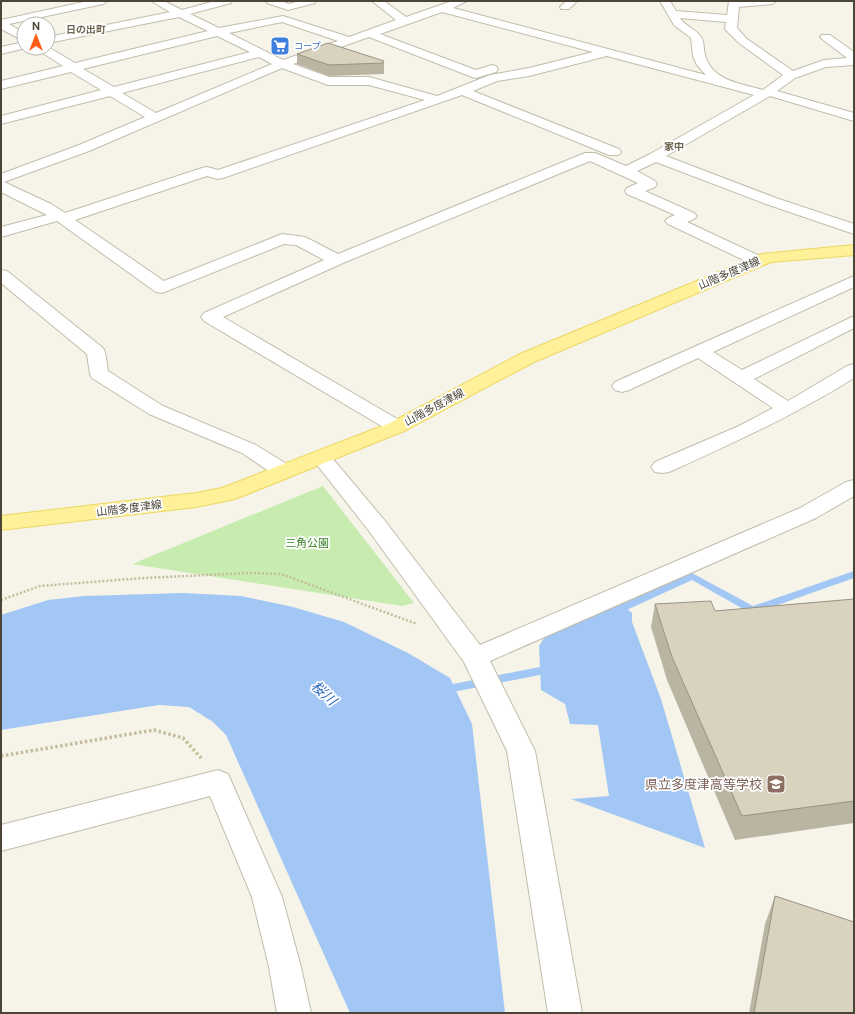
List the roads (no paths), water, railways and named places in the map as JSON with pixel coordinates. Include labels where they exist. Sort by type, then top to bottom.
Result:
[{"type":"main road","name":"山階多度津線","points":[[1,523],[196,500],[227,494],[397,427],[527,358],[768,257],[854,250]]},
{"type":"street","points":[[1,23],[103,1]]},
{"type":"street","points":[[156,1],[282,64],[328,82],[369,81],[438,100]]},
{"type":"street","points":[[56,38],[181,13],[227,1]]},
{"type":"street","points":[[271,1],[288,7],[311,1]]},
{"type":"street","points":[[377,1],[404,21]]},
{"type":"street","points":[[1,179],[84,148],[282,64],[462,1]]},
{"type":"street","points":[[664,1],[678,23],[695,36],[698,42],[699,56],[703,65],[720,82]]},
{"type":"street","points":[[772,1],[734,2],[731,29],[739,37],[791,76]]},
{"type":"street","points":[[441,8],[854,117]]},
{"type":"street","points":[[672,14],[731,19]]},
{"type":"street","points":[[1,85],[218,32],[283,19],[348,40]]},
{"type":"street","points":[[1,23],[16,33]]},
{"type":"street","points":[[368,33],[476,74],[492,69]]},
{"type":"street","points":[[826,37],[854,58]]},
{"type":"street","points":[[1,51],[16,47]]},
{"type":"street","points":[[1,232],[61,217],[207,171],[218,175],[438,100],[494,78],[529,72],[607,52]]},
{"type":"street","points":[[1,120],[261,53]]},
{"type":"street","points":[[54,56],[155,118]]},
{"type":"street","points":[[626,171],[649,161],[766,93],[791,76],[824,64],[854,61]]},
{"type":"street","points":[[462,91],[649,161],[854,230]]},
{"type":"street","points":[[397,427],[210,317],[337,260],[590,156],[626,171],[650,184],[632,191],[688,216],[673,221],[758,261]]},
{"type":"street","points":[[1,186],[46,207],[162,288],[282,239],[299,240],[337,260]]},
{"type":"street","points":[[1,275],[96,352],[99,374],[156,410],[250,449],[283,471]]},
{"type":"street","points":[[622,386],[854,281]]},
{"type":"street","points":[[741,378],[854,322]]},
{"type":"street","points":[[700,350],[787,409]]},
{"type":"street","points":[[662,467],[746,430],[810,398],[854,370]]},
{"type":"street","points":[[321,458],[377,526],[475,657],[521,751],[565,1013]]},
{"type":"street","points":[[475,657],[808,513],[854,487]]},
{"type":"street","points":[[1,838],[218,782],[267,897],[285,967],[294,1013]]},
{"type":"water","name":"桜川","points":[[182,593],[241,596],[293,607],[344,622],[408,653],[450,678],[472,724],[505,1013],[350,1013],[226,735],[213,722],[189,707],[159,705],[1,730],[1,615],[48,600],[84,596]]},
{"type":"water","points":[[619,602],[632,613],[632,622],[661,699],[705,848],[571,799],[609,796],[598,725],[570,724],[565,704],[541,690],[539,646],[548,632]]},
{"type":"waterway","points":[[614,611],[692,576],[752,610],[854,574]]},
{"type":"waterway","points":[[443,690],[550,669]]},
{"type":"place","name":"コープ","points":[[280,46]]},
{"type":"place","name":"県立多度津高等学校","points":[[776,784]]},
{"type":"district","name":"日の出町","points":[[86,29]]},
{"type":"district","name":"家中","points":[[674,146]]},
{"type":"park label","name":"三角公園","points":[[307,543]]}]
